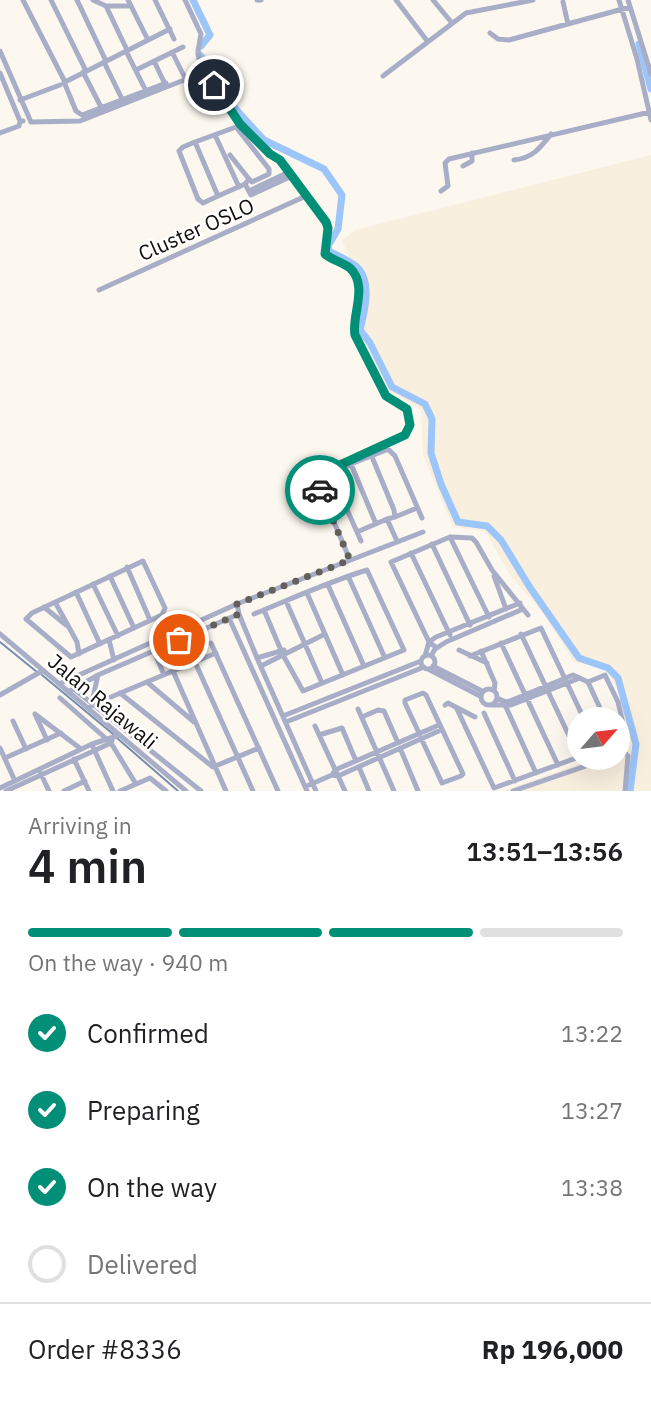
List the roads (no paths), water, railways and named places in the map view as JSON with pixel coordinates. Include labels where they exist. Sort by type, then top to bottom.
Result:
[{"type":"street","points":[[23,0],[79,114],[84,115],[187,75],[172,52]]},
{"type":"street","points":[[51,0],[101,107]]},
{"type":"street","points":[[77,0],[122,99]]},
{"type":"street","points":[[93,0],[106,6],[129,3],[148,40]]},
{"type":"street","points":[[155,0],[174,39]]},
{"type":"street","points":[[185,0],[200,31],[198,56],[216,92],[240,124],[270,154],[280,160],[328,225],[325,254],[351,269],[355,276],[360,302],[354,326],[355,335],[386,396],[407,409],[410,425],[405,435],[315,477],[350,560]]},
{"type":"street","points":[[396,0],[428,42]]},
{"type":"street","points":[[433,0],[452,23]]},
{"type":"street","points":[[383,76],[467,12],[533,0]]},
{"type":"street","points":[[619,0],[627,6],[642,58],[651,120]]},
{"type":"street","points":[[563,2],[568,24]]},
{"type":"street","points":[[106,6],[146,90]]},
{"type":"street","points":[[490,33],[498,39],[507,40],[627,6]]},
{"type":"street","points":[[20,100],[62,83],[170,29]]},
{"type":"street","points":[[136,70],[183,47]]},
{"type":"street","points":[[0,51],[31,122]]},
{"type":"street","points":[[642,58],[651,74]]},
{"type":"street","points":[[154,61],[165,83]]},
{"type":"street","points":[[20,122],[79,121],[207,71]]},
{"type":"street","points":[[0,73],[20,122]]},
{"type":"street","points":[[441,191],[449,186],[446,161],[650,108]]},
{"type":"street","points":[[0,133],[19,126],[27,116]]},
{"type":"street","points":[[236,127],[269,169],[269,174],[203,203],[198,199],[179,152],[183,147],[215,135],[236,127]]},
{"type":"street","points":[[514,160],[533,155],[551,134]]},
{"type":"street","points":[[215,135],[250,193],[291,174]]},
{"type":"street","points":[[195,142],[218,196]]},
{"type":"street","points":[[463,166],[472,162],[472,153]]},
{"type":"street","points":[[230,155],[244,183]]},
{"type":"street","name":"Cluster OSLO","points":[[99,290],[306,196]]},
{"type":"street","points":[[361,541],[331,476],[351,464],[386,450],[392,451],[422,518]]},
{"type":"street","points":[[372,457],[395,516]]},
{"type":"street","points":[[351,464],[376,524]]},
{"type":"street","points":[[357,532],[417,508]]},
{"type":"street","points":[[387,519],[397,541]]},
{"type":"street","points":[[59,684],[237,604],[423,531]]},
{"type":"street","points":[[450,537],[489,617]]},
{"type":"street","points":[[437,648],[429,642],[391,563],[392,560],[450,537],[468,537],[474,540],[492,570],[524,609]]},
{"type":"street","points":[[432,544],[470,625]]},
{"type":"street","points":[[411,553],[452,640]]},
{"type":"street","points":[[142,561],[148,568],[165,608],[162,615],[71,657],[66,656],[29,623],[27,617],[44,607],[127,568],[142,561]]},
{"type":"street","points":[[127,568],[150,620]]},
{"type":"street","points":[[254,614],[348,576],[366,570],[369,571],[403,646],[402,652],[301,690],[264,610]]},
{"type":"street","points":[[492,570],[506,609]]},
{"type":"street","points":[[110,576],[134,628]]},
{"type":"street","points":[[348,576],[385,658]]},
{"type":"street","points":[[93,584],[118,636]]},
{"type":"street","points":[[328,584],[364,666]]},
{"type":"street","points":[[76,592],[100,645]]},
{"type":"street","points":[[306,593],[343,675]]},
{"type":"street","points":[[286,601],[322,683]]},
{"type":"street","points":[[55,602],[77,642],[79,654]]},
{"type":"street","points":[[237,604],[259,662],[316,791]]},
{"type":"street","points":[[44,607],[70,629]]},
{"type":"street","points":[[506,609],[524,609]]},
{"type":"street","points":[[286,723],[427,662],[437,648],[501,615],[506,609]]},
{"type":"street","points":[[429,642],[470,625],[481,624],[489,617],[524,609]]},
{"type":"street","points":[[71,690],[99,675],[239,614]]},
{"type":"street","points":[[229,618],[306,789],[440,727]]},
{"type":"street","points":[[470,656],[541,628],[579,707]]},
{"type":"street","points":[[259,662],[268,654],[282,653],[325,634]]},
{"type":"street","points":[[522,634],[567,730]]},
{"type":"street","name":"Jalan Rajawali","points":[[0,635],[40,673],[71,690],[90,707],[114,738],[186,791]]},
{"type":"street","points":[[109,640],[114,660]]},
{"type":"street","points":[[427,662],[429,642]]},
{"type":"street","points":[[211,643],[278,791]]},
{"type":"street","points":[[501,643],[558,765]]},
{"type":"street","points":[[459,650],[487,663]]},
{"type":"street","points":[[481,651],[495,683],[497,698],[505,704],[536,773]]},
{"type":"street","points":[[154,652],[164,675]]},
{"type":"street","points":[[111,697],[216,653]]},
{"type":"street","points":[[250,664],[272,661],[282,653]]},
{"type":"street","points":[[268,654],[272,661]]},
{"type":"street","points":[[195,662],[253,791]]},
{"type":"street","points":[[427,662],[481,694],[484,713],[515,781]]},
{"type":"street","points":[[283,716],[427,662]]},
{"type":"street","points":[[173,671],[226,791]]},
{"type":"street","points":[[0,695],[40,673]]},
{"type":"street","points":[[99,675],[90,707],[201,791]]},
{"type":"street","points":[[588,682],[605,675],[619,707]]},
{"type":"street","points":[[484,704],[505,704],[573,676],[588,682],[599,707]]},
{"type":"street","points":[[147,682],[196,724]]},
{"type":"street","points":[[85,684],[92,686],[95,694]]},
{"type":"street","points":[[481,694],[486,689],[494,691]]},
{"type":"street","points":[[120,693],[215,768]]},
{"type":"street","points":[[425,694],[463,774],[442,783],[420,736],[405,700],[425,694]]},
{"type":"street","points":[[60,698],[114,738],[135,784]]},
{"type":"street","points":[[492,705],[497,698]]},
{"type":"street","points":[[475,717],[456,708],[496,788],[567,762]]},
{"type":"street","points":[[358,709],[394,791]]},
{"type":"street","points":[[362,717],[378,710],[384,712],[418,791]]},
{"type":"street","points":[[47,740],[35,713],[81,749]]},
{"type":"street","points":[[464,723],[484,713]]},
{"type":"street","points":[[13,721],[26,749]]},
{"type":"street","points":[[315,726],[345,791]]},
{"type":"street","points":[[319,735],[342,728],[369,791]]},
{"type":"street","points":[[5,758],[61,733]]},
{"type":"street","points":[[0,788],[74,760],[93,747],[114,738]]},
{"type":"street","points":[[6,791],[81,749],[93,747]]},
{"type":"street","points":[[93,747],[113,791]]},
{"type":"street","points":[[0,748],[15,781]]},
{"type":"street","points":[[215,768],[258,748]]},
{"type":"street","points":[[74,760],[89,791]]},
{"type":"street","points":[[513,791],[574,770]]},
{"type":"street","points":[[625,791],[627,770]]},
{"type":"street","points":[[40,772],[48,791]]},
{"type":"street","points":[[122,790],[150,778],[166,791]]},
{"type":"street","points":[[64,791],[85,781]]},
{"type":"street","points":[[23,783],[26,791]]},
{"type":"waterway","points":[[193,0],[210,35],[201,46]]},
{"type":"waterway","points":[[639,44],[651,89]]},
{"type":"waterway","points":[[199,54],[211,67],[220,92],[264,140],[324,169],[342,195],[338,229],[328,246],[329,251],[353,264],[363,276],[366,299],[360,330],[370,343],[392,387],[425,404],[432,419],[431,453],[458,522],[487,526],[501,540],[579,658],[608,668],[618,678],[636,744],[630,791]]},
{"type":"waterway","points":[[0,642],[37,672]]},
{"type":"waterway","points":[[42,675],[113,734]]},
{"type":"waterway","points":[[117,738],[178,791]]}]
